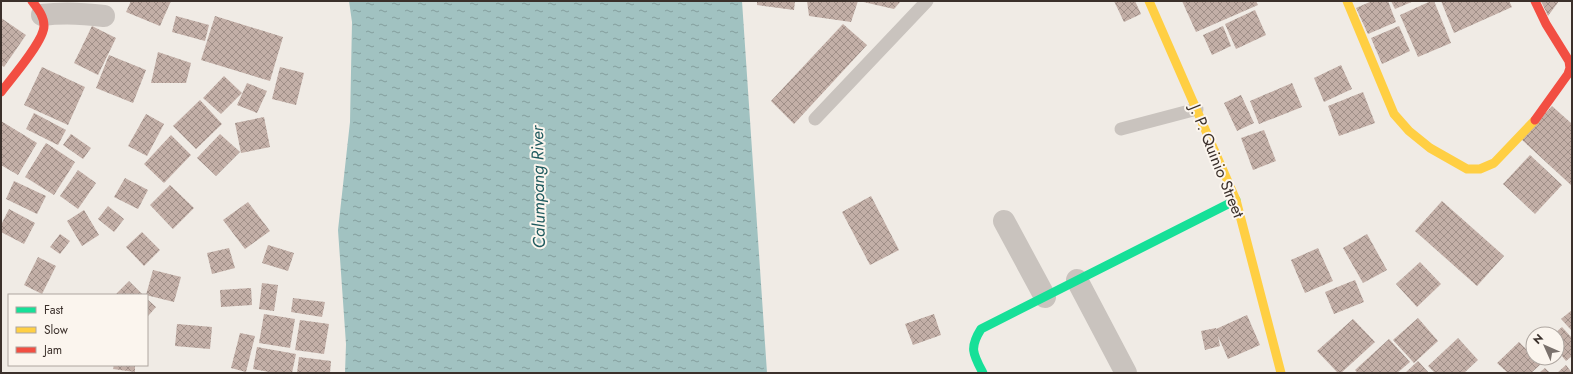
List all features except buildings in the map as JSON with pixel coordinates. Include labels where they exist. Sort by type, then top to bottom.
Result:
[{"type":"street","name":"J. P. Quinio Street","points":[[1149,1],[1236,200],[1281,373]]},
{"type":"street","points":[[1347,1],[1394,114],[1409,131],[1430,148],[1467,169],[1480,169],[1494,163],[1530,126],[1568,74],[1570,68],[1569,61],[1546,24],[1535,1]]},
{"type":"street","points":[[1,92],[41,38],[44,27],[37,8],[104,16]]},
{"type":"street","points":[[983,373],[973,354],[972,342],[981,329],[1236,200]]},
{"type":"street","points":[[1004,222],[1045,297]]},
{"type":"street","points":[[1077,280],[1126,373]]},
{"type":"lane","points":[[814,119],[927,1]]},
{"type":"lane","points":[[1121,129],[1197,109]]},
{"type":"water","name":"Calumpang River","points":[[349,1],[742,1],[767,373],[345,373],[346,344],[338,230],[350,122],[352,22]]},
{"type":"traffic: fast","points":[[983,373],[974,351],[975,341],[981,329],[1236,200]]},
{"type":"traffic: slow","points":[[1149,1],[1236,200],[1281,373]]},
{"type":"traffic: slow","points":[[1347,1],[1394,114],[1409,131],[1430,148],[1467,169],[1480,169],[1494,163],[1535,120]]},
{"type":"traffic: jam","points":[[1,92],[26,60],[43,33],[43,19],[32,1]]},
{"type":"traffic: jam","points":[[1535,1],[1546,24],[1569,61],[1570,68],[1568,74],[1535,120]]}]
